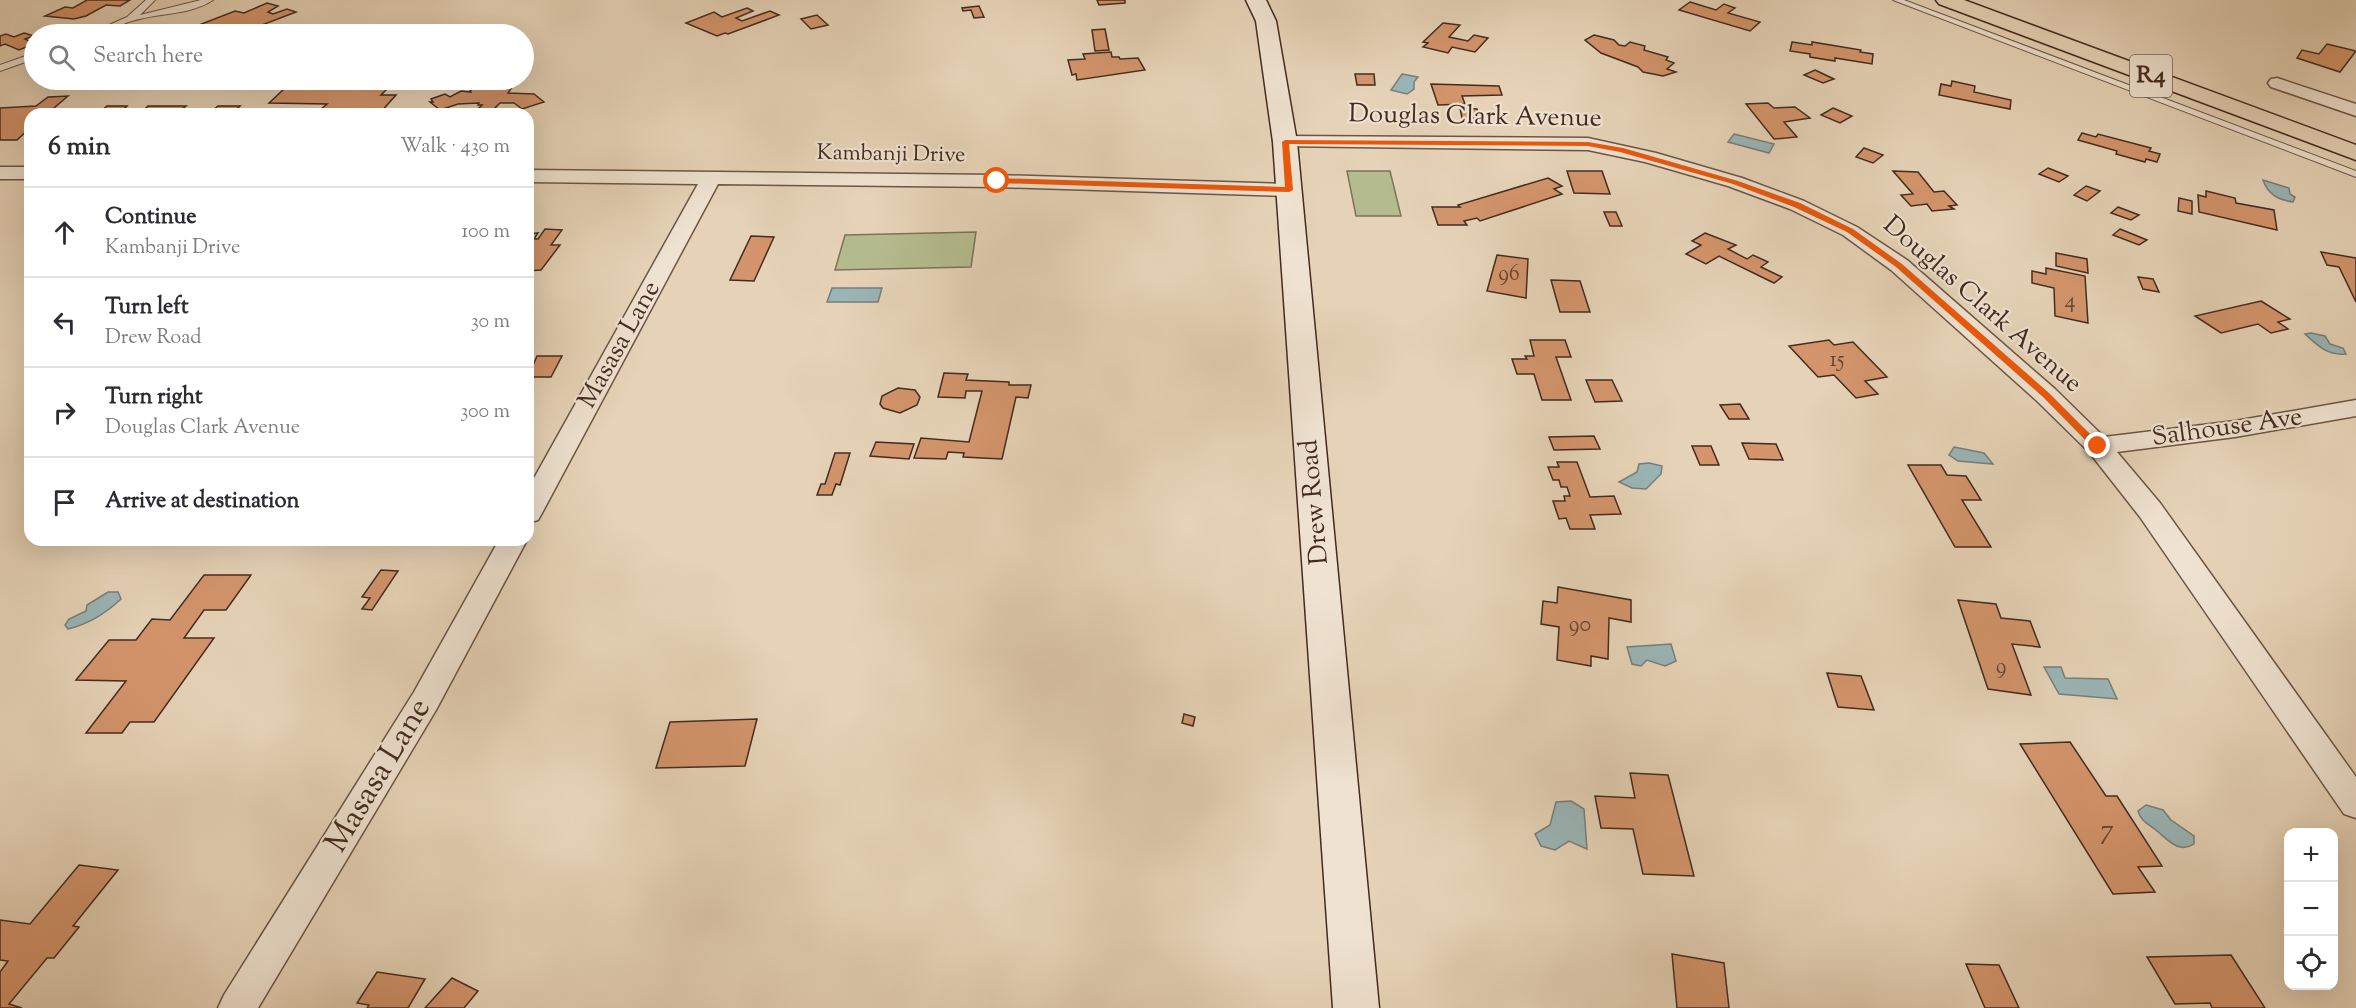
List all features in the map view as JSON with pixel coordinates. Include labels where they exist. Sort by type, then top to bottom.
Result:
[{"type":"highway","name":"R4","points":[[1946,0],[2356,153]]},
{"type":"street","name":"Drew Road","points":[[1256,0],[1266,21],[1285,142],[1356,1008]]},
{"type":"street","points":[[2277,83],[2356,110]]},
{"type":"street","name":"Douglas Clark Avenue","points":[[1285,142],[1588,144],[1621,150],[1698,171],[1797,205],[1850,231],[1899,265],[2046,395],[2098,446],[2150,510],[2356,804]]},
{"type":"street","points":[[0,173],[24,173]]},
{"type":"street","name":"Kambanji Drive","points":[[534,176],[997,181],[1289,190]]},
{"type":"street","name":"Masasa Lane","points":[[534,502],[712,177]]},
{"type":"street","name":"Salhouse Ave","points":[[2098,446],[2235,429],[2356,408]]},
{"type":"street","name":"Masasa Lane","points":[[237,1008],[425,701],[510,546]]},
{"type":"lane","points":[[130,19],[151,0]]},
{"type":"lane","points":[[118,24],[209,0]]},
{"type":"lane","points":[[1897,0],[2356,174]]},
{"type":"lane","points":[[0,68],[24,60]]},
{"type":"green space","points":[[1347,171],[1390,171],[1401,216],[1356,216]]},
{"type":"green space","points":[[976,232],[971,267],[835,270],[845,235]]},
{"type":"water","points":[[1402,74],[1418,77],[1414,82],[1414,89],[1407,94],[1391,90]]},
{"type":"water","points":[[1734,134],[1774,144],[1769,153],[1728,142]]},
{"type":"water","points":[[2263,180],[2289,188],[2290,194],[2295,197],[2293,202],[2275,196]]},
{"type":"water","points":[[832,288],[882,288],[878,302],[827,302]]},
{"type":"water","points":[[2305,334],[2325,336],[2330,344],[2343,348],[2346,354],[2324,349]]},
{"type":"water","points":[[1954,447],[1984,453],[1993,464],[1958,461],[1949,455]]},
{"type":"water","points":[[1649,463],[1662,466],[1661,474],[1646,489],[1632,488],[1619,482],[1637,472],[1639,464]]},
{"type":"water","points":[[108,592],[118,592],[121,599],[96,618],[68,629],[65,625],[69,619],[86,611],[87,605]]},
{"type":"water","points":[[1671,644],[1676,661],[1665,666],[1647,660],[1641,666],[1632,664],[1627,647]]},
{"type":"water","points":[[2044,667],[2061,667],[2065,678],[2108,679],[2117,699],[2059,694]]},
{"type":"water","points":[[1571,801],[1584,809],[1587,849],[1569,841],[1555,850],[1541,846],[1535,834],[1550,825],[1556,802]]},
{"type":"water","points":[[2146,805],[2163,810],[2171,820],[2194,836],[2194,844],[2189,847],[2174,845],[2141,818],[2138,811]]},
{"type":"building","points":[[87,0],[130,0],[120,6],[106,5],[86,16],[74,19],[45,16],[65,7],[73,8]]},
{"type":"building","points":[[1097,0],[1125,0],[1125,3],[1099,5]]},
{"type":"building","points":[[1690,2],[1716,10],[1724,4],[1735,8],[1728,13],[1760,22],[1750,31],[1679,10]]},
{"type":"building","points":[[267,3],[278,6],[268,12],[273,14],[287,9],[296,12],[264,24],[201,24],[235,11],[244,13]]},
{"type":"building","points":[[979,6],[984,17],[974,18],[971,10],[963,11],[962,8]]},
{"type":"building","points":[[747,8],[753,11],[736,18],[742,21],[770,11],[779,15],[717,36],[686,23],[714,12],[722,17]]},
{"type":"building","points":[[817,15],[828,25],[811,29],[801,19]]},
{"type":"building","points":[[1443,23],[1460,25],[1449,37],[1468,41],[1474,35],[1488,38],[1475,52],[1452,47],[1448,53],[1423,47],[1428,43],[1423,42]]},
{"type":"building","points":[[1105,29],[1109,50],[1095,51],[1092,30]]},
{"type":"building","points":[[24,33],[24,48],[19,50],[5,44],[0,46],[0,36],[6,34],[14,37]]},
{"type":"building","points":[[1594,35],[1614,40],[1619,45],[1625,46],[1630,42],[1645,46],[1644,50],[1668,57],[1666,60],[1674,63],[1667,69],[1676,72],[1663,76],[1643,72],[1638,67],[1601,53],[1585,40]]},
{"type":"building","points":[[1792,42],[1812,45],[1812,42],[1861,50],[1860,52],[1873,54],[1872,64],[1835,58],[1835,61],[1810,57],[1810,54],[1790,51]]},
{"type":"building","points":[[2327,44],[2356,51],[2340,72],[2297,58],[2302,50],[2319,54]]},
{"type":"building","points":[[1111,52],[1112,57],[1120,59],[1138,58],[1145,70],[1077,80],[1076,74],[1072,75],[1068,60],[1085,59],[1083,54]]},
{"type":"building","points":[[1815,70],[1834,79],[1823,83],[1804,75]]},
{"type":"building","points":[[1355,74],[1374,74],[1375,85],[1357,85]]},
{"type":"building","points":[[1952,81],[1975,86],[1974,92],[2011,100],[2010,109],[1939,95],[1941,84],[1951,86]]},
{"type":"building","points":[[1431,84],[1499,86],[1502,95],[1462,96],[1465,104],[1438,105]]},
{"type":"building","points":[[283,90],[386,90],[381,95],[396,95],[384,108],[322,108],[327,104],[269,103]]},
{"type":"building","points":[[470,90],[510,90],[508,93],[534,94],[544,102],[525,108],[521,108],[514,103],[500,103],[495,108],[479,108],[482,105],[478,105],[479,103],[438,108],[430,102],[433,102],[431,99],[445,94],[450,97],[461,91],[471,92]]},
{"type":"building","points":[[68,96],[54,108],[24,108],[24,134],[17,140],[0,140],[0,108],[36,106],[48,97]]},
{"type":"building","points":[[1768,103],[1774,108],[1795,107],[1810,118],[1784,122],[1797,137],[1774,139],[1746,104]]},
{"type":"building","points":[[107,106],[127,106],[125,108],[105,108]]},
{"type":"building","points":[[148,106],[186,106],[184,108],[146,108]]},
{"type":"building","points":[[218,106],[240,106],[238,108],[216,108]]},
{"type":"building","points":[[1460,108],[1477,109],[1480,118],[1462,118]]},
{"type":"building","points":[[1833,108],[1852,116],[1840,123],[1821,115]]},
{"type":"building","points":[[2082,133],[2096,137],[2098,134],[2151,148],[2149,151],[2160,154],[2157,162],[2146,159],[2145,162],[2078,140]]},
{"type":"building","points":[[1864,148],[1883,155],[1873,163],[1856,157]]},
{"type":"building","points":[[2048,168],[2068,176],[2059,182],[2039,174]]},
{"type":"building","points":[[1567,171],[1602,171],[1610,194],[1574,193]]},
{"type":"building","points":[[1893,171],[1918,172],[1934,192],[1944,191],[1957,205],[1949,206],[1954,209],[1932,211],[1927,204],[1911,206],[1901,195],[1913,194]]},
{"type":"building","points":[[1548,178],[1562,186],[1554,189],[1562,194],[1480,221],[1477,218],[1464,221],[1467,225],[1438,225],[1432,207],[1460,207],[1458,205]]},
{"type":"building","points":[[2086,186],[2100,191],[2087,201],[2074,195]]},
{"type":"building","points":[[2206,191],[2235,198],[2236,203],[2274,210],[2277,230],[2199,212],[2198,195],[2206,197]]},
{"type":"building","points":[[2179,198],[2192,201],[2192,214],[2178,211]]},
{"type":"building","points":[[2118,207],[2139,215],[2131,220],[2111,213]]},
{"type":"building","points":[[1604,212],[1616,212],[1622,226],[1610,226]]},
{"type":"building","points":[[545,229],[562,230],[551,245],[560,245],[541,270],[534,271],[534,239],[538,239]]},
{"type":"building","points":[[2120,229],[2147,240],[2139,245],[2113,235]]},
{"type":"building","points":[[1705,233],[1736,245],[1728,249],[1747,259],[1753,255],[1768,262],[1761,267],[1782,277],[1774,283],[1719,256],[1706,264],[1686,254],[1701,245],[1692,241]]},
{"type":"building","points":[[751,236],[774,237],[754,281],[730,280]]},
{"type":"building","points":[[2321,252],[2356,258],[2356,302],[2339,267],[2327,265]]},
{"type":"building","points":[[2056,253],[2087,259],[2088,273],[2056,266]]},
{"type":"building","points":[[1497,255],[1528,259],[1526,298],[1487,291]]},
{"type":"building","points":[[2046,268],[2085,276],[2088,323],[2055,316],[2054,288],[2032,283],[2032,271],[2046,274]]},
{"type":"building","points":[[2138,277],[2153,279],[2159,292],[2143,289]]},
{"type":"building","points":[[1551,280],[1580,281],[1590,312],[1560,312]]},
{"type":"building","points":[[2261,301],[2290,319],[2278,322],[2288,329],[2271,333],[2258,324],[2221,333],[2195,316]]},
{"type":"building","points":[[1530,340],[1565,340],[1571,357],[1556,357],[1571,400],[1542,400],[1534,374],[1517,374],[1512,359],[1527,359],[1525,356],[1534,356]]},
{"type":"building","points":[[1829,340],[1834,345],[1853,342],[1887,377],[1865,381],[1878,394],[1856,398],[1834,375],[1818,377],[1789,346]]},
{"type":"building","points":[[537,356],[562,356],[551,377],[534,377],[534,363]]},
{"type":"building","points":[[944,373],[968,374],[966,380],[1031,385],[1028,398],[1016,397],[1002,459],[963,457],[964,453],[948,452],[946,459],[914,458],[921,438],[969,442],[982,391],[966,391],[965,398],[938,397]]},
{"type":"building","points":[[1586,380],[1612,380],[1622,401],[1595,402]]},
{"type":"building","points":[[898,388],[915,390],[920,397],[917,405],[900,413],[883,408],[880,404],[882,396]]},
{"type":"building","points":[[1740,404],[1749,419],[1729,419],[1720,405]]},
{"type":"building","points":[[1594,436],[1600,449],[1554,450],[1549,437]]},
{"type":"building","points":[[876,442],[914,444],[909,459],[870,456]]},
{"type":"building","points":[[1742,443],[1776,444],[1783,460],[1749,459]]},
{"type":"building","points":[[1692,446],[1711,446],[1719,465],[1700,465]]},
{"type":"building","points":[[835,453],[850,453],[840,485],[836,484],[832,495],[817,495],[821,484],[825,484]]},
{"type":"building","points":[[1557,462],[1577,462],[1590,497],[1614,496],[1621,514],[1590,515],[1595,529],[1570,529],[1566,518],[1559,519],[1553,501],[1565,501],[1564,496],[1570,496],[1567,487],[1561,487],[1559,480],[1553,480],[1548,467],[1559,467]]},
{"type":"building","points":[[1908,465],[1941,465],[1947,475],[1966,476],[1981,500],[1962,500],[1991,547],[1955,547]]},
{"type":"building","points":[[381,570],[398,571],[372,610],[362,609],[370,598],[362,597]]},
{"type":"building","points":[[204,575],[251,575],[226,610],[204,610],[184,638],[214,638],[154,722],[130,722],[122,733],[86,733],[126,681],[76,680],[109,640],[136,640],[152,619],[170,620]]},
{"type":"building","points":[[1558,587],[1631,600],[1631,622],[1609,618],[1608,659],[1591,656],[1591,666],[1557,660],[1559,627],[1541,624],[1543,601],[1557,603]]},
{"type":"building","points":[[1958,600],[1996,604],[2001,618],[2030,621],[2040,647],[2012,644],[2031,695],[1988,689]]},
{"type":"building","points":[[1827,673],[1861,676],[1874,710],[1838,707]]},
{"type":"building","points":[[1184,714],[1195,717],[1193,726],[1182,723]]},
{"type":"building","points":[[757,719],[745,766],[656,768],[670,722]]},
{"type":"building","points":[[2070,742],[2106,796],[2117,796],[2162,866],[2138,867],[2155,892],[2113,894],[2020,744]]},
{"type":"building","points":[[1630,773],[1668,775],[1694,876],[1643,874],[1633,829],[1601,828],[1595,796],[1635,798]]},
{"type":"building","points":[[79,865],[118,870],[73,926],[79,927],[54,958],[47,958],[9,1004],[22,1008],[0,1008],[0,972],[8,961],[0,960],[0,920],[30,924]]},
{"type":"building","points":[[1672,954],[1724,963],[1729,1008],[1677,1008]]},
{"type":"building","points":[[2231,955],[2265,1008],[2212,1008],[2210,1003],[2175,1004],[2147,957]]},
{"type":"building","points":[[1966,964],[1999,965],[2019,1008],[1985,1008]]},
{"type":"building","points":[[377,972],[425,979],[408,1008],[367,1008],[369,1005],[357,1003]]},
{"type":"building","points":[[452,978],[478,991],[464,1008],[425,1008]]},
{"type":"route","points":[[997,181],[1289,190],[1285,142],[1588,144],[1621,150],[1735,182],[1797,205],[1850,231],[1899,265],[2046,395],[2098,446]]}]
